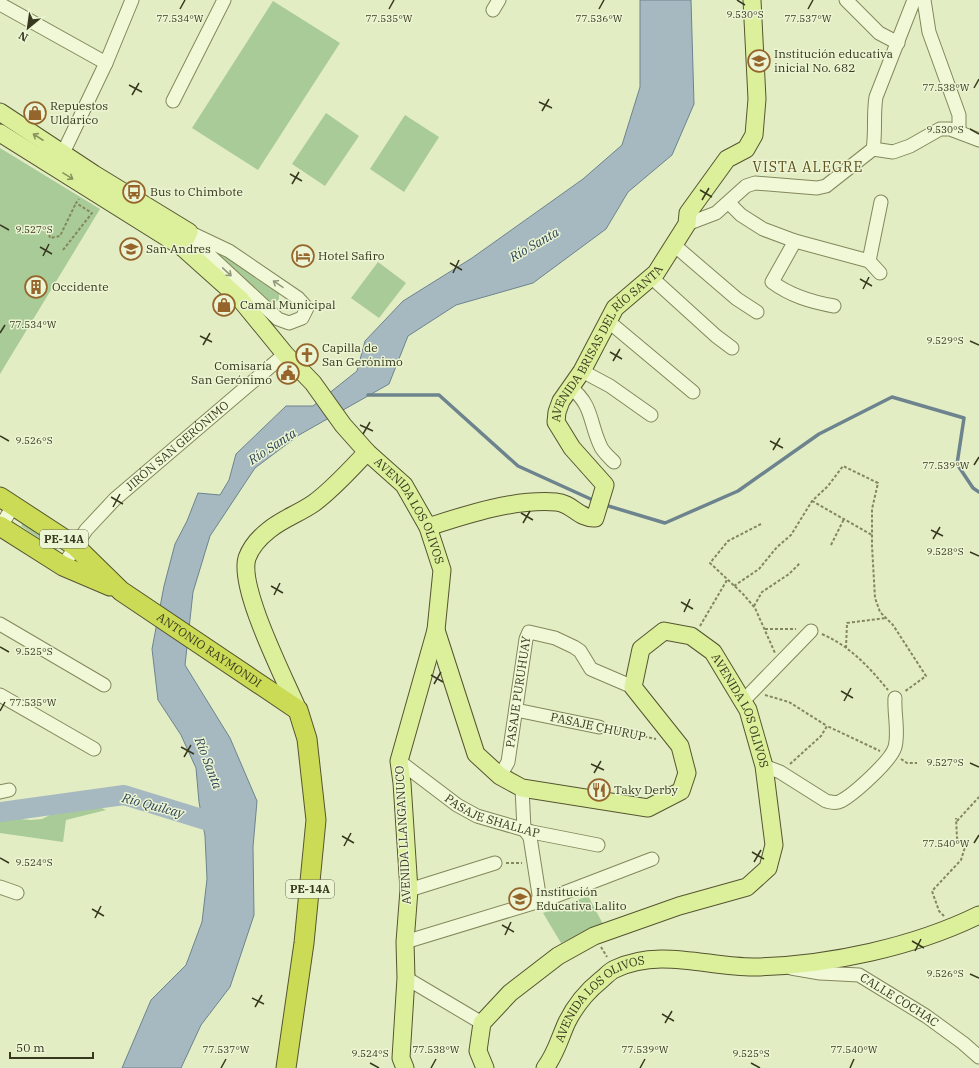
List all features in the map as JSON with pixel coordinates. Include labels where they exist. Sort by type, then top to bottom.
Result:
[{"type":"highway","name":"PE-14A","points":[[6,501],[75,546],[121,591]]},
{"type":"highway","name":"PE-14A","points":[[0,527],[63,566],[121,591]]},
{"type":"highway","name":"ANTONIO RAYMONDI","points":[[121,591],[259,682],[298,710]]},
{"type":"highway","name":"PE-14A","points":[[286,1068],[304,943],[316,820],[307,739],[298,710]]},
{"type":"main road","name":"AVENIDA BRISAS DEL RÍO SANTA","points":[[428,527],[508,504],[557,502],[565,504],[583,517],[595,518],[605,484],[572,448],[556,422],[557,412],[561,401],[582,371],[615,308],[651,277],[687,224],[688,214],[727,159],[746,149],[754,135],[757,99],[752,0]]},
{"type":"main road","points":[[4,125],[63,153],[87,186]]},
{"type":"main road","points":[[4,125],[87,186]]},
{"type":"main road","name":"AVENIDA LOS OLIVOS","points":[[87,186],[138,209],[186,239],[240,299],[285,354],[313,383],[343,425],[367,452],[404,485],[428,527],[442,570],[436,630],[476,754],[500,776],[522,788],[648,808],[681,791],[687,773],[680,746],[633,687],[641,649],[664,631],[691,636],[713,652],[748,710],[772,769],[774,845],[768,868],[747,887],[679,906],[594,936],[558,956],[510,993],[482,1023]]},
{"type":"main road","points":[[298,710],[257,616],[245,578],[247,558],[257,542],[270,529],[314,503],[339,481],[367,452]]},
{"type":"main road","name":"AVENIDA LLANGANUCO","points":[[404,1068],[402,1058],[406,978],[405,942],[409,890],[402,783],[399,761],[436,630]]},
{"type":"main road","name":"AVENIDA LOS OLIVOS","points":[[545,1068],[551,1060],[567,1021],[584,994],[615,969],[641,961],[680,959],[754,967],[785,965],[886,949],[955,927],[979,915]]},
{"type":"main road","points":[[482,1023],[478,1051],[485,1068]]},
{"type":"street","points":[[63,153],[106,63],[132,0]]},
{"type":"street","points":[[173,101],[224,0]]},
{"type":"street","points":[[846,0],[880,33],[898,43]]},
{"type":"street","points":[[687,224],[716,213],[729,203],[746,186],[755,184],[817,188],[826,186],[873,149],[875,139],[874,109],[876,97],[914,0]]},
{"type":"street","points":[[924,0],[929,32],[958,115],[959,132]]},
{"type":"street","points":[[0,4],[106,63]]},
{"type":"street","points":[[873,149],[893,152],[910,146],[940,129],[950,129],[979,140]]},
{"type":"street","points":[[869,261],[881,202]]},
{"type":"street","points":[[729,203],[741,215],[763,229],[795,241],[869,261],[880,273]]},
{"type":"street","points":[[186,239],[229,251],[298,298],[307,308],[302,318],[290,323],[278,318],[208,254],[186,239]]},
{"type":"street","points":[[795,241],[772,282],[807,301],[834,306]]},
{"type":"street","points":[[674,245],[737,299],[757,312]]},
{"type":"street","points":[[651,277],[716,336],[732,348]]},
{"type":"street","points":[[608,321],[693,392]]},
{"type":"street","name":"JIRÓN SAN GERÓNIMO","points":[[63,566],[86,530],[115,499],[285,354]]},
{"type":"street","points":[[582,371],[610,386],[651,415]]},
{"type":"street","points":[[570,387],[580,394],[588,406],[600,447],[614,462]]},
{"type":"street","points":[[0,527],[6,501]]},
{"type":"street","points":[[0,624],[104,685]]},
{"type":"street","points":[[743,701],[811,631]]},
{"type":"street","name":"PASAJE PURUHUAY","points":[[500,776],[508,762],[526,639],[529,632],[556,638],[574,647],[580,651],[591,669],[633,687]]},
{"type":"street","points":[[0,695],[94,749]]},
{"type":"street","points":[[772,769],[826,801],[834,803],[840,802],[871,777],[891,756],[895,748],[897,736],[894,715],[895,698]]},
{"type":"street","name":"PASAJE CHURUP","points":[[516,710],[599,727]]},
{"type":"street","name":"PASAJE SHALLAP","points":[[399,761],[457,805],[477,816],[524,829],[598,845]]},
{"type":"street","points":[[522,788],[524,829],[530,837],[540,901]]},
{"type":"street","points":[[405,942],[585,886],[652,859]]},
{"type":"street","points":[[409,890],[495,863]]},
{"type":"street","points":[[0,887],[17,893]]},
{"type":"street","name":"CALLE COCHAC","points":[[785,965],[793,969],[820,973],[859,975],[926,1016],[964,1043],[979,1057]]},
{"type":"street","points":[[406,978],[482,1023]]},
{"type":"path","points":[[48,230],[50,238],[60,236],[76,203],[87,186]]},
{"type":"path","points":[[63,250],[92,213],[76,203]]},
{"type":"path","points":[[734,586],[759,569],[777,547],[792,535],[812,502],[828,486],[842,466],[878,483],[872,509],[875,598],[880,612],[893,625],[926,676],[895,698],[867,664],[837,641],[803,629],[765,628]]},
{"type":"path","points":[[812,502],[872,534]]},
{"type":"path","points":[[831,545],[844,519]]},
{"type":"path","points":[[761,524],[728,541],[710,563],[754,606],[780,662]]},
{"type":"path","points":[[754,606],[762,592],[790,574],[800,563]]},
{"type":"path","points":[[691,636],[698,629],[727,580]]},
{"type":"path","points":[[846,648],[847,623],[886,618]]},
{"type":"path","points":[[754,689],[768,696],[790,702],[827,726],[891,756],[907,763],[917,763]]},
{"type":"path","points":[[772,769],[821,736],[827,726]]},
{"type":"path","name":"PASAJE CHURUP","points":[[599,727],[655,738],[680,746]]},
{"type":"path","points":[[956,822],[979,797]]},
{"type":"path","points":[[955,927],[939,911],[932,891],[961,860],[963,854],[965,847],[957,838],[956,818]]},
{"type":"path","points":[[495,863],[534,863]]},
{"type":"path","points":[[594,936],[615,969]]},
{"type":"green space","points":[[273,1],[340,43],[258,170],[192,128]]},
{"type":"green space","points":[[326,113],[359,136],[325,186],[292,164]]},
{"type":"green space","points":[[405,115],[439,137],[404,192],[370,169]]},
{"type":"green space","points":[[0,148],[100,209],[0,374]]},
{"type":"green space","points":[[209,246],[239,262],[279,291],[279,300],[272,304]]},
{"type":"green space","points":[[378,262],[406,283],[379,318],[351,298]]},
{"type":"green space","points":[[26,518],[61,545],[56,550],[21,526]]},
{"type":"green space","points":[[93,804],[106,810],[66,820],[63,842],[0,833],[0,817],[31,820],[42,819],[81,805]]},
{"type":"green space","points":[[588,896],[603,924],[561,943],[543,913]]},
{"type":"water","name":"Río Santa","points":[[640,0],[691,0],[694,104],[672,155],[628,192],[606,229],[533,283],[456,305],[408,336],[389,384],[299,435],[255,468],[210,536],[193,592],[185,665],[230,738],[257,801],[253,847],[254,915],[230,987],[201,1025],[181,1068],[122,1068],[151,1000],[186,965],[202,922],[207,879],[205,836],[199,802],[196,768],[181,735],[158,700],[152,649],[164,586],[175,544],[187,521],[198,493],[220,495],[229,480],[236,454],[286,406],[313,406],[357,371],[365,341],[403,301],[472,258],[583,179],[622,145],[640,87]]},
{"type":"waterway","points":[[368,395],[439,395],[518,466],[595,501]]},
{"type":"waterway","points":[[605,505],[665,523],[738,491],[819,434],[892,397],[964,418],[957,464],[973,488],[979,492]]},
{"type":"waterway","name":"Río Quilcay","points":[[0,812],[124,795],[228,827]]},
{"type":"place","name":"Institución educativa inicial No. 682","points":[[759,61]]},
{"type":"place","name":"Repuestos Uldarico","points":[[35,113]]},
{"type":"place","name":"Bus to Chimbote","points":[[134,192]]},
{"type":"place","name":"San Andres","points":[[131,249]]},
{"type":"place","name":"Hotel Safiro","points":[[303,256]]},
{"type":"place","name":"Occidente","points":[[36,287]]},
{"type":"place","name":"Camal Municipal","points":[[224,305]]},
{"type":"place","name":"Capilla de San Gerónimo","points":[[307,355]]},
{"type":"place","name":"Comisaría San Gerónimo","points":[[288,373]]},
{"type":"place","name":"Taky Derby","points":[[599,790]]},
{"type":"place","name":"Institución Educativa Lalito","points":[[520,899]]},
{"type":"district","name":"VISTA ALEGRE","points":[[808,167]]}]
